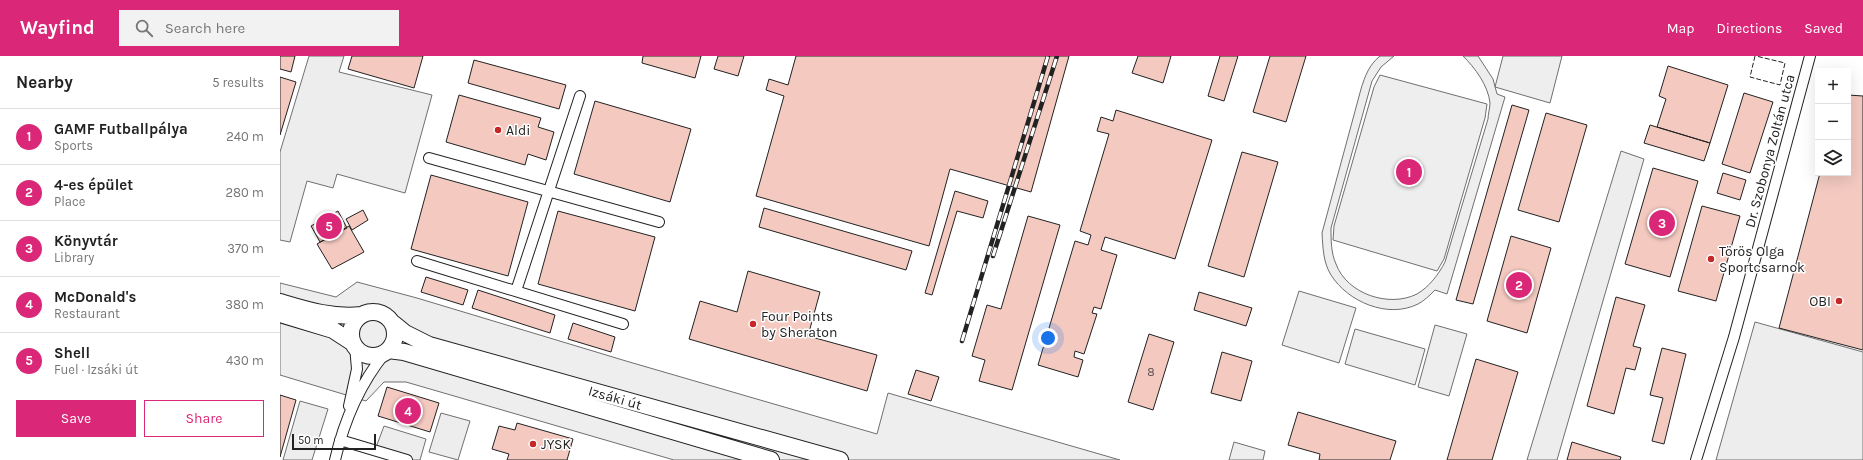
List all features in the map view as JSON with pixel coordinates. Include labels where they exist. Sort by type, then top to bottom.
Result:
[{"type":"main road","points":[[280,302],[312,312],[337,316],[361,315],[373,311],[382,312],[389,317],[394,324],[396,337],[393,345],[387,352],[378,356],[367,355],[334,330],[280,314]]},
{"type":"main road","points":[[354,345],[352,328],[355,321],[361,315]]},
{"type":"main road","name":"Izsáki út","points":[[394,324],[405,333],[429,345],[840,460]]},
{"type":"main road","name":"Izsáki út","points":[[387,352],[404,352],[771,460]]},
{"type":"street","name":"Dr. Szobonya Zoltán utca","points":[[1696,460],[1734,337],[1810,56]]},
{"type":"street","points":[[516,291],[580,96]]},
{"type":"street","points":[[429,158],[659,222]]},
{"type":"street","points":[[417,261],[623,324]]},
{"type":"street","points":[[347,420],[357,369],[354,345]]},
{"type":"street","points":[[335,460],[347,420],[364,382],[387,352]]},
{"type":"street","points":[[340,440],[407,460]]},
{"type":"shaded area","points":[[309,56],[344,56],[339,72],[432,95],[405,193],[337,174],[333,188],[307,181],[290,242],[280,240],[280,152]]},
{"type":"shaded area","points":[[1380,56],[1394,56],[1381,67],[1372,81],[1331,228],[1333,255],[1341,274],[1349,283],[1370,296],[1382,299],[1394,299],[1406,298],[1417,294],[1426,288],[1433,280],[1445,262],[1488,119],[1490,105],[1489,96],[1484,83],[1463,56],[1478,56],[1493,79],[1497,94],[1505,97],[1447,294],[1435,290],[1425,300],[1418,304],[1394,310],[1382,309],[1358,300],[1338,285],[1326,265],[1322,233],[1363,84],[1370,67]]},
{"type":"shaded area","points":[[1503,56],[1562,56],[1550,103],[1495,87]]},
{"type":"shaded area","points":[[1380,75],[1487,104],[1485,118],[1444,259],[1437,271],[1333,240],[1334,226],[1374,87]]},
{"type":"shaded area","points":[[1621,151],[1644,159],[1557,460],[1527,460]]},
{"type":"shaded area","points":[[357,282],[417,298],[877,434],[888,393],[1120,460],[674,460],[406,382],[384,382],[366,401],[280,375],[280,283],[336,297]]},
{"type":"shaded area","points":[[1299,291],[1356,308],[1339,363],[1282,345]]},
{"type":"shaded area","points":[[1755,322],[1863,352],[1863,460],[1716,460]]},
{"type":"shaded area","points":[[1435,325],[1467,334],[1449,396],[1418,387]]},
{"type":"shaded area","points":[[1355,329],[1425,349],[1415,385],[1345,364]]},
{"type":"shaded area","points":[[300,401],[328,409],[312,460],[283,460]]},
{"type":"shaded area","points":[[441,413],[470,421],[458,460],[429,452]]},
{"type":"shaded area","points":[[384,426],[426,439],[420,460],[407,460],[375,450]]},
{"type":"shaded area","points":[[1234,442],[1265,451],[1263,460],[1229,460]]},
{"type":"building","points":[[280,56],[295,56],[291,72],[280,69]]},
{"type":"building","points":[[352,56],[423,56],[414,88],[348,69]]},
{"type":"building","points":[[643,56],[701,56],[695,78],[642,63]]},
{"type":"building","points":[[718,56],[744,56],[738,76],[714,69]]},
{"type":"building","points":[[796,56],[1069,56],[1031,192],[950,169],[929,246],[756,196],[784,96],[766,90],[769,79],[788,85]]},
{"type":"building","points":[[1138,56],[1171,56],[1163,83],[1132,73]]},
{"type":"building","points":[[1220,56],[1238,56],[1224,101],[1208,96]]},
{"type":"building","points":[[1270,56],[1306,56],[1286,122],[1253,112]]},
{"type":"building","points":[[474,60],[566,85],[559,109],[468,83]]},
{"type":"building","points":[[1668,66],[1728,85],[1710,143],[1657,127],[1666,99],[1659,96]]},
{"type":"building","points":[[280,77],[296,82],[280,135]]},
{"type":"building","points":[[1744,93],[1773,102],[1750,173],[1722,164]]},
{"type":"building","name":"Aldi","points":[[459,95],[541,118],[538,127],[554,132],[546,160],[528,154],[525,165],[446,142]]},
{"type":"building","points":[[1851,95],[1863,96],[1863,350],[1779,328],[1819,176],[1851,176]]},
{"type":"building","points":[[595,101],[691,129],[670,202],[574,174]]},
{"type":"building","points":[[1512,105],[1529,110],[1473,304],[1456,300]]},
{"type":"building","points":[[1116,110],[1212,140],[1175,259],[1105,237],[1101,250],[1117,255],[1101,309],[1094,307],[1092,313],[1097,314],[1084,354],[1075,351],[1074,357],[1083,360],[1078,377],[1038,365],[1075,241],[1088,245],[1091,235],[1080,231],[1109,134],[1097,131],[1101,117],[1113,121]]},
{"type":"building","points":[[1546,113],[1587,125],[1559,222],[1518,210]]},
{"type":"building","points":[[1650,125],[1710,143],[1704,161],[1644,143]]},
{"type":"building","points":[[1242,152],[1278,162],[1244,277],[1208,266]]},
{"type":"building","points":[[1653,168],[1698,181],[1670,277],[1625,264]]},
{"type":"building","points":[[1723,173],[1746,180],[1740,200],[1717,193]]},
{"type":"building","points":[[431,175],[528,202],[508,276],[411,249]]},
{"type":"building","points":[[955,191],[988,201],[983,218],[957,211],[932,295],[925,293]]},
{"type":"building","name":"Törös Olga Sportcsarnok","points":[[1702,206],[1740,216],[1716,301],[1678,291]]},
{"type":"building","points":[[764,208],[912,251],[906,270],[759,227]]},
{"type":"building","points":[[363,210],[368,220],[352,230],[346,219]]},
{"type":"building","points":[[338,211],[347,228],[320,242],[311,226]]},
{"type":"building","points":[[558,211],[655,237],[635,311],[538,284]]},
{"type":"building","points":[[1028,216],[1060,225],[1012,390],[979,381],[985,360],[972,356],[987,305],[1001,309]]},
{"type":"building","points":[[349,226],[364,252],[332,269],[317,244]]},
{"type":"building","points":[[1511,236],[1551,248],[1527,333],[1487,321]]},
{"type":"building","name":"Four Points by Sheraton","points":[[748,271],[820,292],[808,336],[877,355],[867,391],[689,339],[700,301],[737,312]]},
{"type":"building","points":[[426,277],[468,290],[463,305],[421,292]]},
{"type":"building","points":[[478,290],[555,315],[550,333],[472,308]]},
{"type":"building","points":[[1199,292],[1252,308],[1246,326],[1194,310]]},
{"type":"building","points":[[1616,297],[1645,305],[1633,346],[1641,348],[1635,370],[1626,368],[1614,414],[1587,406]]},
{"type":"building","points":[[573,323],[615,337],[611,352],[568,339]]},
{"type":"building","points":[[1149,334],[1174,342],[1153,410],[1128,402]]},
{"type":"building","points":[[1662,348],[1686,354],[1664,444],[1652,441],[1663,398],[1650,395]]},
{"type":"building","points":[[1222,352],[1252,361],[1241,401],[1211,393]]},
{"type":"building","points":[[1476,359],[1518,372],[1492,460],[1447,460]]},
{"type":"building","points":[[916,370],[939,377],[931,401],[908,394]]},
{"type":"building","points":[[387,387],[439,403],[430,432],[378,416]]},
{"type":"building","points":[[280,395],[296,400],[280,457]]},
{"type":"building","points":[[1298,412],[1396,441],[1390,460],[1319,460],[1320,454],[1288,445]]},
{"type":"building","name":"JYSK","points":[[517,423],[573,439],[567,460],[507,460],[509,454],[492,449],[499,426],[515,430]]},
{"type":"building","points":[[1572,442],[1621,457],[1620,460],[1567,460]]},
{"type":"railway","points":[[962,341],[1048,56]]},
{"type":"railway","points":[[993,256],[1057,56]]},
{"type":"fence","points":[[1755,56],[1750,77],[1780,85],[1785,63],[1756,56]]},
{"type":"place","name":"Aldi","points":[[498,130]]},
{"type":"place","name":"GAMF Futballpálya","points":[[1409,172]]},
{"type":"place","name":"Könyvtár","points":[[1662,223]]},
{"type":"place","name":"Shell","points":[[329,226]]},
{"type":"place","name":"Törös Olga Sportcsarnok","points":[[1711,259]]},
{"type":"place","name":"4-es épület","points":[[1519,285]]},
{"type":"place","name":"OBI","points":[[1839,301]]},
{"type":"place","name":"Four Points by Sheraton","points":[[753,324]]},
{"type":"place","name":"McDonald's","points":[[408,411]]},
{"type":"place","name":"JYSK","points":[[533,444]]}]
